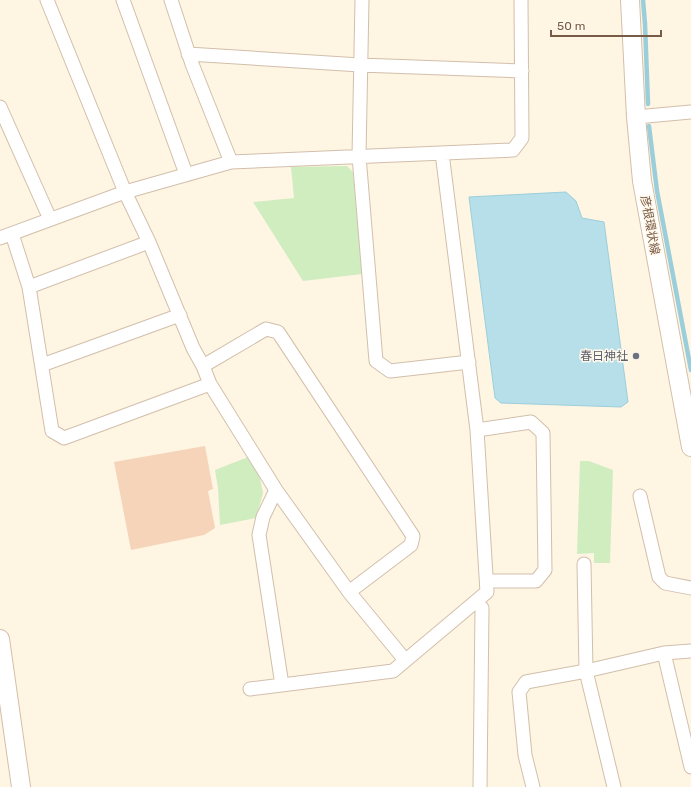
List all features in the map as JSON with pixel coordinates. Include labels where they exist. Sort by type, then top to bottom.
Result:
[{"type":"main road","name":"彦根環状線","points":[[630,0],[636,117],[642,182],[691,447]]},
{"type":"main road","points":[[0,639],[22,787]]},
{"type":"street","points":[[47,0],[125,192],[210,384],[276,490],[350,592],[405,660]]},
{"type":"street","points":[[123,0],[186,174]]},
{"type":"street","points":[[171,0],[188,54],[231,162]]},
{"type":"street","points":[[362,0],[358,156],[376,361],[390,371],[468,362]]},
{"type":"street","points":[[210,384],[64,438],[52,431],[29,286],[6,236],[125,192],[231,162],[513,150],[522,138],[521,0]]},
{"type":"street","points":[[188,54],[360,65],[522,71]]},
{"type":"street","points":[[0,107],[50,219]]},
{"type":"street","points":[[636,117],[691,112]]},
{"type":"street","points":[[250,689],[392,671],[487,592],[477,430],[442,153]]},
{"type":"street","points":[[29,286],[148,242]]},
{"type":"street","points":[[42,365],[180,315]]},
{"type":"street","points":[[203,366],[266,328],[278,332],[413,536],[411,545],[350,592]]},
{"type":"street","points":[[477,430],[531,422],[543,433],[545,570],[536,581],[487,581]]},
{"type":"street","points":[[276,490],[263,517],[259,535],[282,685]]},
{"type":"street","points":[[640,496],[659,577],[665,583],[691,588]]},
{"type":"street","points":[[584,564],[586,671],[614,787]]},
{"type":"street","points":[[476,602],[482,608],[480,787]]},
{"type":"street","points":[[533,787],[525,755],[519,692],[526,682],[586,671],[664,653],[691,651]]},
{"type":"street","points":[[664,653],[691,766]]},
{"type":"green space","points":[[347,166],[353,172],[362,274],[303,281],[253,202],[294,198],[291,167]]},
{"type":"green space","points":[[248,457],[259,474],[263,493],[256,518],[220,525],[218,488],[215,470]]},
{"type":"green space","points":[[580,461],[589,461],[613,470],[610,563],[594,563],[594,553],[577,554]]},
{"type":"water","points":[[566,192],[576,201],[582,218],[604,222],[628,402],[621,407],[501,403],[495,398],[469,197]]},
{"type":"building","points":[[205,446],[213,489],[208,491],[215,528],[204,535],[131,550],[114,462]]},
{"type":"waterway","points":[[643,0],[648,104]]},
{"type":"waterway","points":[[649,126],[657,191],[691,370]]},
{"type":"place","name":"春日神社","points":[[636,356]]}]
